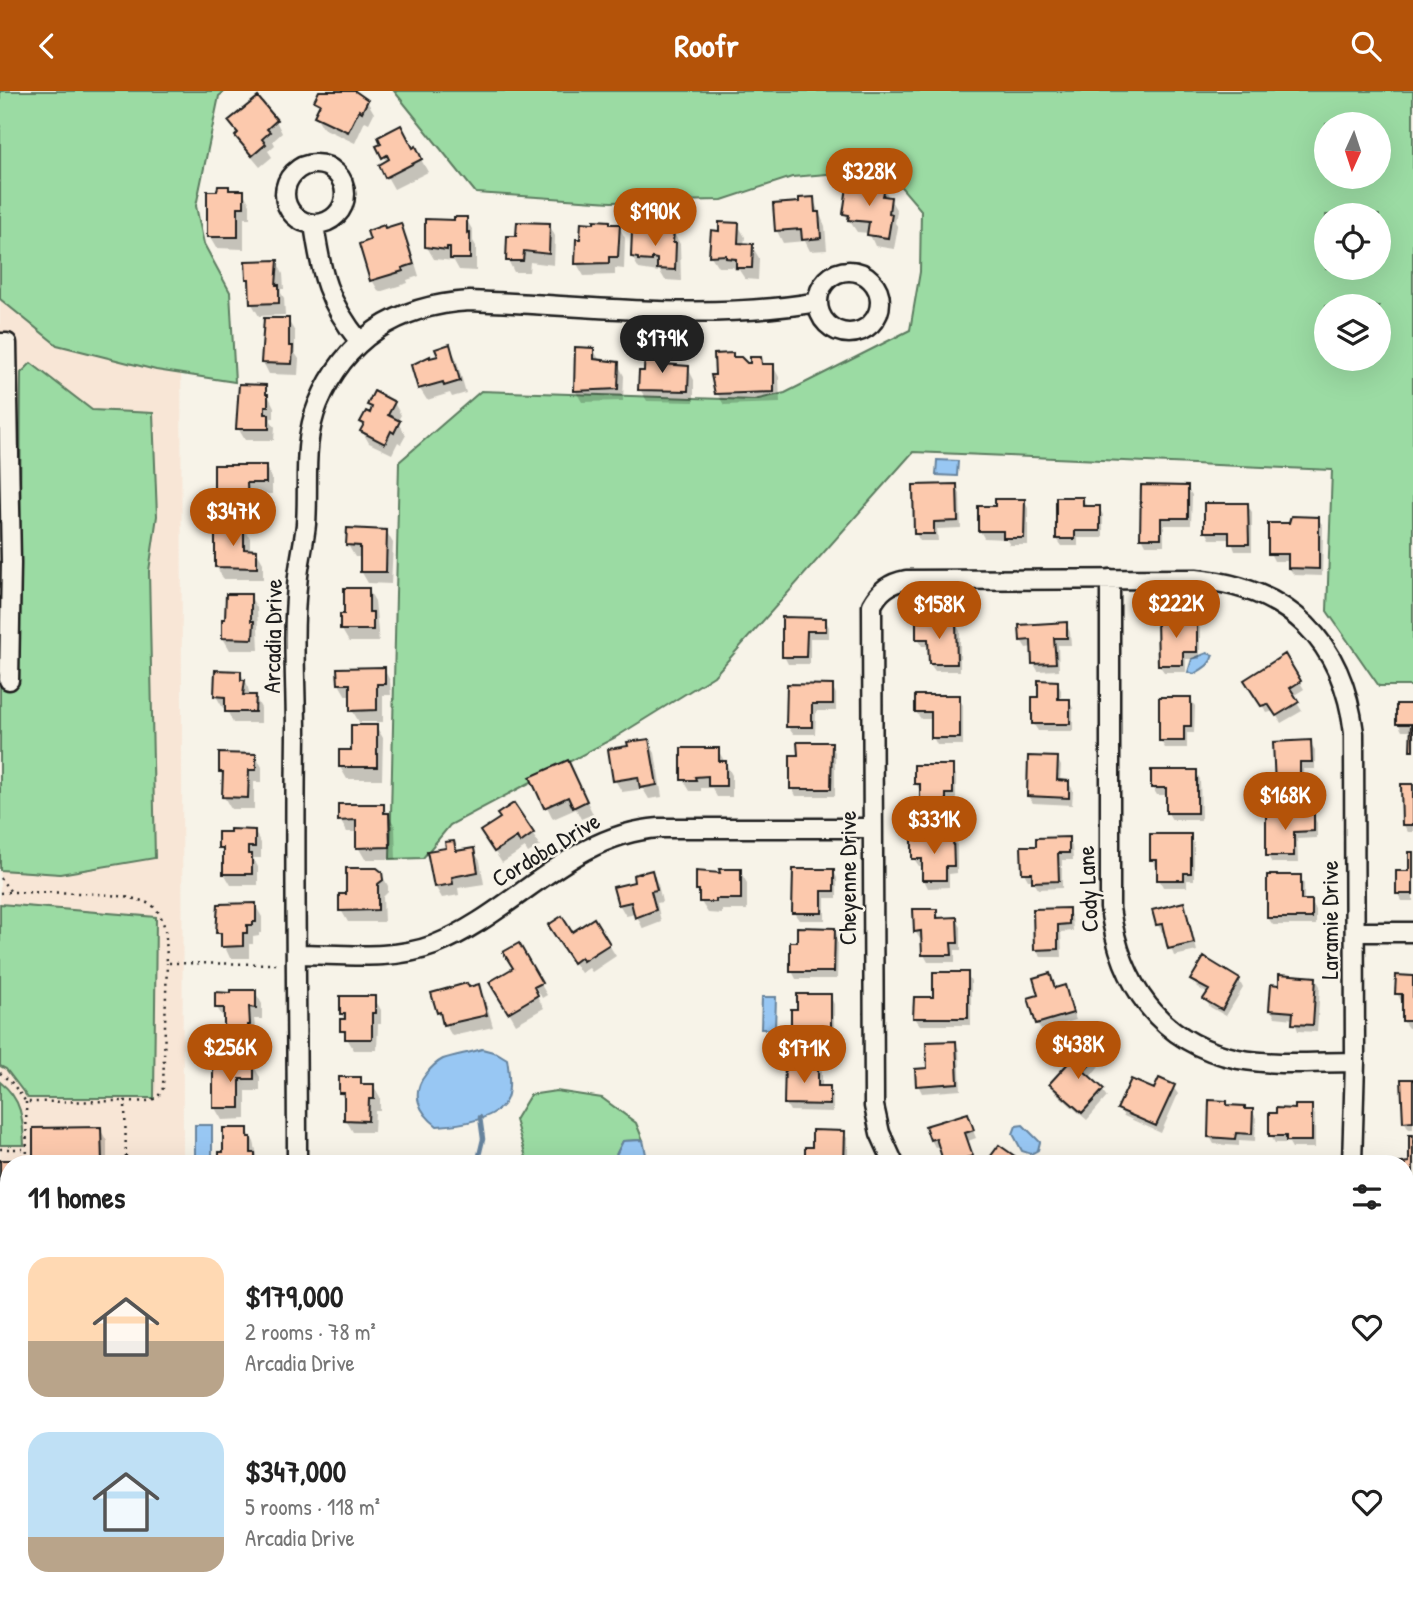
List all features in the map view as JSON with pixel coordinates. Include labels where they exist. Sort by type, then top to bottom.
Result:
[{"type":"street","points":[[314,223],[320,266],[331,300],[360,342]]},
{"type":"street","name":"Arcadia Drive","points":[[297,1155],[296,588],[307,513],[307,452],[311,424],[321,396],[333,375],[360,342],[376,328],[424,307],[448,302],[732,312],[818,302]]},
{"type":"street","points":[[0,343],[7,343],[4,393],[9,680]]},
{"type":"street","name":"Laramie Drive","points":[[881,591],[892,583],[916,579],[1196,579],[1249,589],[1293,613],[1306,625],[1336,666],[1349,697],[1354,733],[1355,1062],[1352,1155]]},
{"type":"street","name":"Cody Lane","points":[[1110,579],[1110,908],[1113,932],[1128,975],[1159,1019],[1189,1040],[1216,1052],[1237,1059],[1263,1062],[1355,1062]]},
{"type":"street","name":"Cheyenne Drive","points":[[881,591],[871,611],[874,1106],[880,1133],[890,1155]]},
{"type":"street","name":"Cordoba Drive","points":[[296,961],[406,953],[432,946],[455,935],[579,854],[612,837],[639,829],[873,828]]},
{"type":"street","points":[[1355,932],[1413,932]]},
{"type":"path","points":[[0,878],[11,892]]},
{"type":"path","points":[[0,893],[130,896],[149,903],[160,915],[166,933],[162,1094],[150,1101],[26,1102]]},
{"type":"path","points":[[167,963],[296,961]]},
{"type":"path","points":[[0,1073],[12,1083],[26,1102],[27,1155]]},
{"type":"path","points":[[125,1101],[126,1155]]},
{"type":"path","points":[[0,1149],[27,1149]]},
{"type":"shaded area","points":[[0,91],[181,272],[183,1155],[0,1155]]},
{"type":"green space","points":[[0,91],[225,91],[219,96],[196,206],[204,244],[230,292],[235,382],[156,370],[57,345],[0,299]]},
{"type":"green space","points":[[394,91],[1413,91],[1413,686],[1379,686],[1327,611],[1332,470],[913,452],[714,676],[616,737],[450,825],[423,858],[390,859],[399,462],[481,391],[754,400],[785,393],[910,330],[920,272],[921,210],[897,182],[862,171],[792,177],[722,200],[611,202],[476,193]]},
{"type":"green space","points":[[31,363],[92,410],[153,413],[157,516],[149,571],[155,858],[60,874],[0,870],[0,682],[19,682],[21,373]]},
{"type":"green space","points":[[0,904],[156,917],[154,1098],[28,1098],[6,1069],[0,1066]]},
{"type":"green space","points":[[0,1082],[13,1095],[20,1110],[24,1145],[0,1145]]},
{"type":"green space","points":[[556,1091],[602,1098],[636,1123],[643,1140],[623,1141],[616,1155],[525,1155],[515,1120],[530,1095]]},
{"type":"water","points":[[937,460],[958,461],[957,476],[936,475]]},
{"type":"water","points":[[1207,653],[1213,655],[1208,664],[1194,674],[1188,672],[1192,659]]},
{"type":"water","points":[[762,997],[776,997],[775,1029],[761,1029]]},
{"type":"water","points":[[482,1049],[507,1059],[509,1084],[503,1105],[496,1112],[477,1120],[437,1126],[421,1109],[418,1089],[421,1081],[443,1059]]},
{"type":"water","points":[[195,1125],[212,1125],[212,1155],[195,1155]]},
{"type":"water","points":[[1023,1125],[1040,1142],[1038,1150],[1031,1154],[1022,1151],[1013,1134],[1016,1126]]},
{"type":"water","points":[[643,1140],[646,1155],[616,1155],[623,1141]]},
{"type":"building","points":[[319,91],[355,91],[368,100],[362,112],[359,110],[348,132],[314,116],[320,104],[314,101]]},
{"type":"building","points":[[258,97],[277,120],[267,129],[270,132],[262,139],[266,144],[252,156],[235,136],[238,133],[228,121]]},
{"type":"building","points":[[401,125],[422,159],[385,178],[379,165],[389,159],[387,155],[382,158],[376,146],[381,144],[378,137]]},
{"type":"building","points":[[848,180],[885,188],[883,196],[891,197],[889,213],[892,214],[888,238],[867,235],[869,222],[848,220],[849,215],[843,214]]},
{"type":"building","points":[[218,186],[229,186],[229,190],[244,190],[244,207],[238,207],[238,237],[207,237],[207,191],[217,191]]},
{"type":"building","points":[[814,197],[815,212],[819,212],[821,238],[802,240],[801,229],[775,231],[773,204],[799,202],[799,198]]},
{"type":"building","points":[[454,217],[467,217],[470,259],[450,259],[450,247],[447,247],[447,250],[425,247],[425,219],[454,220]]},
{"type":"building","points":[[594,220],[620,224],[618,257],[609,257],[609,263],[575,264],[576,239],[580,239],[581,222],[594,223]]},
{"type":"building","points":[[517,222],[550,223],[549,254],[524,251],[523,261],[506,261],[507,236],[516,236]]},
{"type":"building","points":[[719,222],[739,223],[738,243],[753,244],[752,268],[736,268],[736,259],[726,258],[726,255],[709,256],[711,230],[719,231]]},
{"type":"building","points":[[401,223],[414,264],[402,268],[403,271],[370,281],[359,244],[370,240],[367,231]]},
{"type":"building","points":[[659,229],[674,230],[675,270],[657,269],[657,259],[638,260],[631,257],[632,231],[659,233]]},
{"type":"building","points":[[278,260],[276,285],[279,285],[279,303],[250,304],[245,261]]},
{"type":"building","points":[[264,318],[289,318],[289,346],[293,346],[292,364],[261,363]]},
{"type":"building","points":[[450,344],[460,381],[444,386],[443,382],[418,389],[411,365],[430,356],[438,356],[435,349]]},
{"type":"building","points":[[575,347],[594,348],[594,359],[619,362],[618,389],[574,391]]},
{"type":"building","points":[[645,351],[664,352],[663,364],[689,366],[688,391],[638,390],[639,371],[644,371]]},
{"type":"building","points":[[733,353],[733,357],[741,357],[747,363],[750,363],[750,357],[761,357],[762,364],[774,364],[774,392],[715,394],[711,375],[715,375],[714,354]]},
{"type":"building","points":[[239,384],[266,385],[268,406],[265,406],[265,414],[269,414],[269,429],[236,429]]},
{"type":"building","points":[[374,391],[395,402],[388,415],[400,421],[385,444],[360,431],[364,424],[360,422],[366,411],[370,413],[372,407],[367,405]]},
{"type":"building","points":[[214,465],[266,465],[266,483],[247,483],[248,508],[214,508]]},
{"type":"building","points":[[957,484],[958,521],[934,522],[934,534],[914,534],[913,485]]},
{"type":"building","points":[[1141,485],[1188,486],[1188,518],[1161,518],[1161,538],[1140,538]]},
{"type":"building","points":[[1056,497],[1083,497],[1083,506],[1100,506],[1100,531],[1075,531],[1075,539],[1056,539]]},
{"type":"building","points":[[995,499],[1025,499],[1024,538],[1003,538],[1003,531],[978,531],[978,506],[995,506]]},
{"type":"building","points":[[1204,503],[1248,503],[1249,544],[1229,544],[1229,532],[1204,532]]},
{"type":"building","points":[[1291,516],[1319,517],[1319,569],[1288,568],[1288,554],[1268,554],[1268,523],[1289,523]]},
{"type":"building","points":[[215,524],[244,524],[244,549],[257,550],[257,568],[215,567]]},
{"type":"building","points":[[347,528],[387,530],[386,572],[360,572],[360,546],[346,545]]},
{"type":"building","points":[[344,588],[369,588],[369,612],[373,612],[373,630],[340,630],[340,614],[344,614]]},
{"type":"building","points":[[226,594],[251,594],[253,639],[222,638]]},
{"type":"building","points":[[782,617],[826,618],[826,631],[807,631],[806,657],[782,657]]},
{"type":"building","points":[[1197,618],[1197,652],[1183,652],[1183,665],[1158,665],[1157,619]]},
{"type":"building","points":[[956,621],[957,664],[929,664],[928,639],[916,639],[916,622]]},
{"type":"building","points":[[1067,622],[1067,638],[1054,638],[1056,663],[1032,664],[1031,640],[1020,641],[1019,625]]},
{"type":"building","points":[[1285,654],[1301,681],[1290,688],[1299,702],[1276,716],[1268,704],[1261,706],[1244,680]]},
{"type":"building","points":[[385,667],[385,684],[377,684],[377,710],[350,711],[350,684],[338,684],[337,668]]},
{"type":"building","points":[[215,670],[241,671],[241,680],[245,680],[243,695],[256,695],[255,712],[225,712],[225,697],[214,696]]},
{"type":"building","points":[[1038,680],[1058,681],[1058,699],[1070,699],[1070,724],[1032,724],[1032,697],[1038,697]]},
{"type":"building","points":[[787,684],[833,685],[833,704],[812,704],[812,727],[786,727]]},
{"type":"building","points":[[915,695],[960,695],[960,738],[931,738],[931,712],[915,712]]},
{"type":"building","points":[[1159,697],[1191,697],[1191,726],[1184,726],[1184,741],[1159,741]]},
{"type":"building","points":[[1396,704],[1413,704],[1413,750],[1410,750],[1411,724],[1396,724]]},
{"type":"building","points":[[351,725],[377,725],[377,767],[339,767],[339,750],[351,750]]},
{"type":"building","points":[[649,739],[657,785],[640,788],[638,777],[613,781],[608,749],[628,746],[627,742]]},
{"type":"building","points":[[1311,740],[1312,762],[1300,762],[1300,784],[1275,785],[1273,742]]},
{"type":"building","points":[[797,742],[832,742],[831,789],[790,789],[790,755],[798,755]]},
{"type":"building","points":[[681,748],[719,748],[719,761],[726,761],[726,786],[708,786],[708,776],[695,777],[696,780],[681,780]]},
{"type":"building","points":[[219,753],[256,754],[256,770],[249,770],[248,798],[222,797],[223,772],[219,772]]},
{"type":"building","points":[[1028,756],[1058,757],[1057,780],[1069,781],[1069,798],[1027,796]]},
{"type":"building","points":[[568,760],[587,801],[573,808],[568,797],[544,808],[530,777]]},
{"type":"building","points":[[914,765],[953,765],[953,794],[946,794],[946,809],[920,809],[920,784],[914,784]]},
{"type":"building","points":[[1151,770],[1197,770],[1197,813],[1166,813],[1166,788],[1151,788]]},
{"type":"building","points":[[1401,784],[1413,784],[1413,825],[1402,825]]},
{"type":"building","points":[[514,803],[534,833],[520,843],[517,837],[494,852],[480,831],[500,818],[497,814]]},
{"type":"building","points":[[338,804],[384,804],[384,813],[389,813],[390,847],[356,848],[356,820],[338,821]]},
{"type":"building","points":[[1266,814],[1314,814],[1314,831],[1294,832],[1294,856],[1266,856]]},
{"type":"building","points":[[230,829],[255,830],[255,847],[248,847],[248,854],[252,854],[252,874],[223,874],[223,848],[218,848],[218,832],[230,832]]},
{"type":"building","points":[[1150,834],[1191,834],[1191,873],[1184,873],[1184,880],[1157,880],[1157,860],[1150,860]]},
{"type":"building","points":[[953,836],[954,866],[946,866],[946,880],[922,880],[922,859],[912,859],[912,837]]},
{"type":"building","points":[[1069,837],[1069,853],[1058,853],[1059,881],[1032,882],[1032,873],[1022,873],[1021,846],[1036,846],[1036,838]]},
{"type":"building","points":[[454,841],[456,851],[474,848],[478,872],[452,877],[453,884],[434,887],[427,851],[446,848],[445,842]]},
{"type":"building","points":[[1409,852],[1413,852],[1413,894],[1396,894],[1396,871],[1409,871]]},
{"type":"building","points":[[346,868],[377,868],[382,872],[383,880],[378,884],[378,910],[339,911],[339,894],[346,894]]},
{"type":"building","points":[[719,869],[741,869],[741,899],[699,902],[696,871],[720,873]]},
{"type":"building","points":[[793,869],[834,869],[834,891],[822,891],[822,913],[792,913]]},
{"type":"building","points":[[652,870],[657,890],[651,891],[656,910],[635,918],[631,902],[618,905],[613,887],[634,882],[633,875]]},
{"type":"building","points":[[1267,875],[1301,875],[1301,900],[1312,900],[1312,918],[1267,918]]},
{"type":"building","points":[[1184,902],[1194,943],[1168,949],[1162,924],[1156,925],[1152,910]]},
{"type":"building","points":[[256,903],[256,922],[247,925],[247,933],[243,933],[243,946],[221,947],[221,933],[216,933],[218,904]]},
{"type":"building","points":[[1069,908],[1069,924],[1058,925],[1058,949],[1034,950],[1033,909]]},
{"type":"building","points":[[913,909],[937,909],[937,918],[957,917],[958,943],[951,943],[952,955],[922,955],[921,931],[914,932]]},
{"type":"building","points":[[562,916],[572,932],[594,918],[610,944],[583,961],[581,957],[573,963],[548,925]]},
{"type":"building","points":[[797,927],[835,928],[834,972],[790,972],[790,942],[797,942]]},
{"type":"building","points":[[519,943],[542,983],[534,987],[538,995],[508,1013],[489,982],[513,968],[503,952]]},
{"type":"building","points":[[1204,957],[1240,979],[1222,1010],[1203,999],[1209,990],[1190,980]]},
{"type":"building","points":[[933,972],[968,972],[968,1018],[913,1018],[914,997],[933,997]]},
{"type":"building","points":[[1050,973],[1055,988],[1065,985],[1073,1013],[1036,1024],[1028,998],[1038,995],[1033,978]]},
{"type":"building","points":[[1279,974],[1316,977],[1313,1025],[1292,1024],[1293,1012],[1269,1010],[1271,984],[1279,985]]},
{"type":"building","points":[[1396,975],[1413,976],[1413,1021],[1402,1021],[1402,994],[1395,994]]},
{"type":"building","points":[[467,983],[469,987],[479,984],[487,1015],[443,1025],[431,993]]},
{"type":"building","points":[[231,990],[256,990],[256,1008],[249,1007],[248,1034],[224,1033],[224,1008],[215,1008],[215,992],[231,993]]},
{"type":"building","points":[[797,994],[831,994],[831,1039],[791,1038],[791,1009],[797,1009]]},
{"type":"building","points":[[340,996],[375,996],[372,1039],[345,1039],[345,1031],[340,1031],[340,1019],[345,1019],[345,1014],[340,1014]]},
{"type":"building","points":[[956,1041],[958,1083],[916,1086],[915,1069],[927,1068],[926,1042]]},
{"type":"building","points":[[1084,1046],[1097,1057],[1084,1071],[1104,1089],[1082,1113],[1049,1084]]},
{"type":"building","points":[[785,1061],[818,1062],[818,1086],[830,1086],[830,1105],[784,1104]]},
{"type":"building","points":[[254,1063],[254,1079],[240,1079],[240,1108],[213,1108],[213,1064]]},
{"type":"building","points":[[339,1077],[361,1077],[361,1084],[374,1084],[374,1099],[369,1099],[368,1121],[344,1120],[344,1093],[339,1093]]},
{"type":"building","points":[[1159,1078],[1175,1085],[1156,1126],[1117,1109],[1131,1079],[1154,1089]]},
{"type":"building","points":[[1401,1079],[1413,1079],[1413,1121],[1403,1122]]},
{"type":"building","points":[[1209,1100],[1227,1101],[1227,1105],[1253,1109],[1252,1134],[1236,1133],[1235,1139],[1208,1137]]},
{"type":"building","points":[[1295,1105],[1312,1105],[1312,1141],[1286,1141],[1286,1136],[1269,1136],[1269,1113],[1276,1113],[1276,1108],[1295,1109]]},
{"type":"building","points":[[968,1113],[974,1130],[965,1133],[973,1155],[941,1155],[936,1138],[930,1140],[925,1126]]},
{"type":"building","points":[[101,1127],[102,1155],[33,1155],[33,1128]]},
{"type":"building","points":[[223,1128],[248,1128],[251,1153],[255,1155],[219,1155],[219,1152],[223,1152]]},
{"type":"building","points":[[812,1130],[845,1131],[844,1155],[805,1155],[805,1147],[812,1147]]},
{"type":"building","points":[[1409,1135],[1413,1135],[1413,1155],[1409,1155]]},
{"type":"building","points":[[999,1145],[1013,1155],[992,1155]]},
{"type":"waterway","points":[[479,1155],[483,1139],[480,1117]]}]
